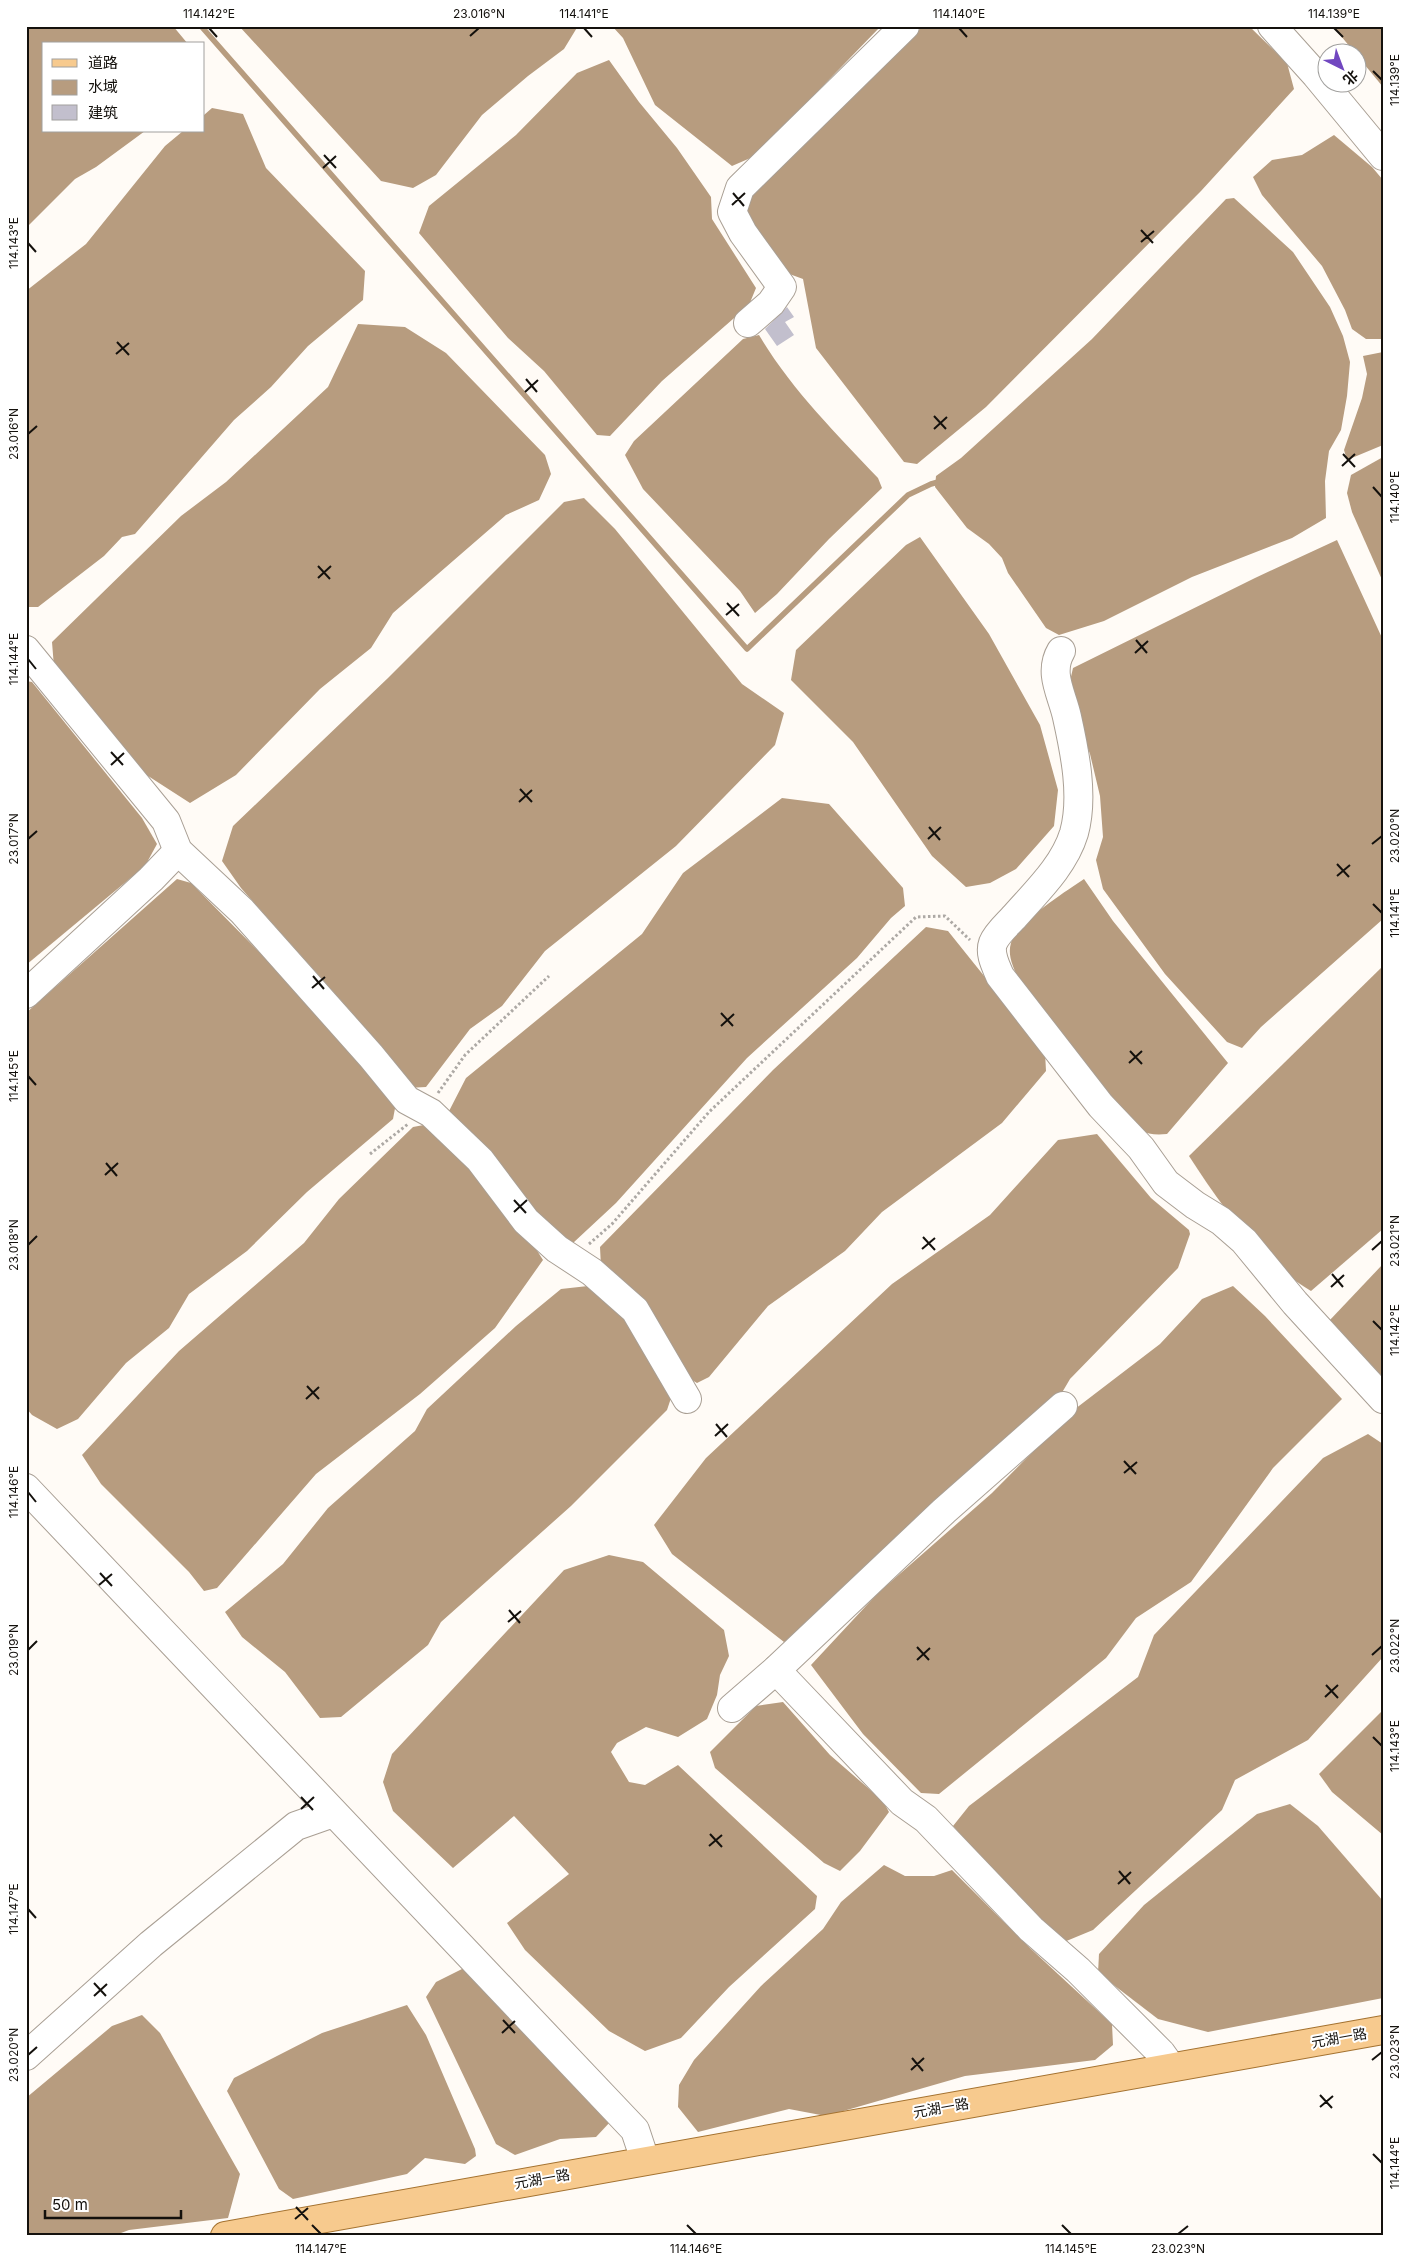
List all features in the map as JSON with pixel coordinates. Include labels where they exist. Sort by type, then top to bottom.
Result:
[{"type":"main road","name":"元湖一路","points":[[224,2236],[1383,2030]]},
{"type":"lane","points":[[748,323],[771,303],[782,287],[743,233],[732,212],[740,188],[905,26]]},
{"type":"lane","points":[[1272,26],[1316,75],[1383,156]]},
{"type":"lane","points":[[26,650],[166,821],[178,851],[242,911],[371,1056],[407,1100],[431,1113],[480,1160],[526,1221],[557,1249],[592,1272],[635,1310],[688,1399]]},
{"type":"lane","points":[[1061,651],[1056,661],[1055,678],[1067,715],[1074,761],[1078,799],[1074,834],[1062,858],[1043,885],[993,943],[993,960],[1000,976],[1102,1106],[1141,1148],[1166,1184],[1195,1205],[1222,1221],[1244,1241],[1295,1303],[1383,1399]]},
{"type":"lane","points":[[26,994],[151,879],[178,851]]},
{"type":"lane","points":[[732,1708],[776,1670],[944,1511],[1063,1406]]},
{"type":"lane","points":[[26,1488],[635,2130],[645,2160]]},
{"type":"lane","points":[[776,1670],[902,1802],[926,1819],[1031,1928],[1078,1970],[1154,2046],[1171,2068]]},
{"type":"lane","points":[[26,2056],[151,1944],[296,1826],[333,1813]]},
{"type":"path","points":[[572,1259],[612,1224],[709,1112],[916,918],[945,916],[980,949],[993,952]]},
{"type":"path","points":[[370,1154],[426,1110],[465,1055],[549,976]]},
{"type":"water","points":[[26,26],[173,26],[186,42],[42,42],[42,132],[144,132],[96,167],[75,179],[26,228]]},
{"type":"water","points":[[239,26],[578,26],[564,49],[528,76],[482,115],[436,175],[413,188],[381,181]]},
{"type":"water","points":[[612,26],[881,26],[755,156],[732,166],[655,105],[623,38]]},
{"type":"water","points":[[923,26],[1249,26],[1287,63],[1294,89],[1201,191],[986,407],[917,464],[904,462],[816,348],[803,279],[784,272],[745,211],[750,192]]},
{"type":"water","points":[[1337,26],[1383,26],[1383,87],[1366,66],[1366,42],[1346,42],[1336,30]]},
{"type":"water","points":[[609,60],[639,102],[677,148],[711,197],[712,219],[756,288],[749,305],[662,381],[610,436],[597,435],[544,371],[508,338],[419,233],[429,206],[516,135],[577,73]]},
{"type":"water","points":[[212,108],[243,114],[266,168],[365,271],[363,300],[308,346],[271,387],[234,420],[135,534],[122,537],[104,556],[38,607],[26,607],[26,291],[86,244],[165,146],[182,132],[205,132],[205,114]]},
{"type":"water","points":[[1334,135],[1372,167],[1383,180],[1383,339],[1366,339],[1352,329],[1345,310],[1322,266],[1262,195],[1253,177],[1272,160],[1302,155]]},
{"type":"water","points":[[1234,198],[1293,252],[1330,307],[1343,336],[1350,362],[1347,396],[1341,430],[1329,451],[1325,481],[1326,518],[1292,538],[1192,577],[1104,621],[1059,635],[1046,628],[1008,573],[1002,558],[989,544],[967,528],[935,487],[936,476],[961,458],[1092,339],[1226,199]]},
{"type":"water","points":[[358,324],[405,327],[446,353],[545,455],[551,474],[539,500],[506,515],[393,613],[371,648],[320,689],[236,775],[190,803],[145,774],[54,667],[52,642],[181,516],[226,482],[328,387]]},
{"type":"water","points":[[759,335],[799,392],[878,478],[882,488],[829,539],[777,594],[755,613],[740,591],[643,489],[625,455],[634,441],[743,339]]},
{"type":"water","points":[[1383,352],[1383,445],[1347,460],[1344,450],[1362,398],[1367,374],[1363,356]]},
{"type":"water","points":[[1383,457],[1383,582],[1352,512],[1347,493],[1351,475]]},
{"type":"water","points":[[584,498],[615,529],[742,684],[784,713],[775,745],[676,846],[545,951],[502,1006],[470,1029],[426,1087],[407,1088],[353,1014],[241,888],[222,861],[233,826],[388,678],[564,502]]},
{"type":"water","points":[[920,537],[989,634],[1040,725],[1058,790],[1054,826],[1016,869],[990,883],[966,887],[932,856],[853,742],[791,680],[796,650],[906,545]]},
{"type":"water","points":[[1337,540],[1383,640],[1383,919],[1261,1027],[1242,1048],[1227,1042],[1165,974],[1103,889],[1096,860],[1103,837],[1100,796],[1090,754],[1075,714],[1070,681],[1073,668],[1255,578]]},
{"type":"water","points":[[26,681],[32,682],[142,818],[157,844],[145,866],[26,965]]},
{"type":"water","points":[[782,798],[829,804],[903,888],[905,906],[891,918],[857,958],[747,1058],[616,1203],[573,1243],[554,1239],[447,1115],[466,1078],[642,934],[683,873]]},
{"type":"water","points":[[177,879],[191,883],[272,965],[396,1103],[393,1119],[307,1192],[247,1251],[189,1294],[169,1328],[126,1363],[78,1419],[57,1429],[32,1415],[26,1408],[26,1013]]},
{"type":"water","points":[[1084,879],[1113,921],[1228,1063],[1167,1134],[1144,1132],[1125,1118],[1019,980],[1012,962],[1010,953],[1011,943],[1022,926],[1054,899]]},
{"type":"water","points":[[926,927],[948,931],[1045,1052],[1046,1071],[1002,1123],[882,1212],[845,1251],[768,1306],[709,1377],[697,1383],[685,1376],[601,1267],[600,1247],[773,1070]]},
{"type":"water","points":[[1383,966],[1383,1229],[1311,1291],[1275,1264],[1243,1231],[1189,1156]]},
{"type":"water","points":[[429,1124],[524,1230],[543,1260],[495,1328],[420,1394],[316,1474],[217,1588],[204,1591],[189,1572],[101,1484],[82,1455],[179,1351],[304,1243],[339,1199],[413,1127]]},
{"type":"water","points":[[1097,1134],[1151,1198],[1189,1230],[1190,1234],[1178,1268],[1070,1379],[1060,1396],[792,1639],[784,1642],[672,1554],[654,1525],[706,1458],[892,1284],[990,1215],[1058,1140]]},
{"type":"water","points":[[1383,1264],[1383,1377],[1329,1321]]},
{"type":"water","points":[[588,1286],[617,1305],[673,1392],[667,1410],[571,1506],[441,1622],[428,1645],[341,1717],[320,1718],[285,1672],[242,1637],[225,1612],[283,1564],[328,1508],[415,1431],[427,1409],[516,1326],[561,1289]]},
{"type":"water","points":[[1233,1286],[1265,1316],[1342,1399],[1273,1468],[1191,1582],[1136,1618],[1106,1658],[939,1794],[921,1793],[863,1734],[811,1665],[878,1593],[992,1493],[1075,1409],[1160,1344],[1202,1299]]},
{"type":"water","points":[[1368,1434],[1383,1444],[1383,1657],[1308,1740],[1235,1780],[1222,1810],[1093,1930],[1064,1942],[1005,1886],[953,1826],[969,1806],[1138,1677],[1154,1635],[1323,1458]]},
{"type":"water","points":[[609,1555],[643,1562],[724,1630],[729,1656],[720,1675],[717,1695],[707,1719],[678,1737],[646,1727],[617,1743],[611,1752],[629,1782],[645,1785],[678,1765],[817,1896],[815,1909],[729,1987],[681,2038],[645,2051],[609,2031],[525,1950],[507,1923],[569,1874],[514,1816],[453,1868],[393,1811],[383,1782],[392,1754],[564,1570]]},
{"type":"water","points":[[783,1702],[830,1755],[883,1801],[889,1812],[860,1851],[840,1871],[824,1863],[715,1768],[710,1752],[756,1706]]},
{"type":"water","points":[[1383,1710],[1383,1835],[1332,1792],[1319,1774]]},
{"type":"water","points":[[1290,1804],[1318,1826],[1383,1901],[1383,1998],[1208,2032],[1158,2019],[1098,1973],[1099,1954],[1144,1905],[1257,1814]]},
{"type":"water","points":[[884,1865],[905,1876],[934,1876],[952,1870],[1031,1949],[1112,2024],[1113,2045],[1095,2060],[965,2076],[826,2116],[789,2109],[698,2132],[678,2107],[679,2085],[694,2060],[761,1986],[823,1929],[841,1902]]},
{"type":"water","points":[[464,1968],[611,2121],[596,2137],[560,2139],[515,2155],[496,2144],[426,1997],[436,1982]]},
{"type":"water","points":[[407,2005],[426,2035],[475,2149],[476,2156],[465,2164],[425,2158],[407,2174],[293,2199],[279,2189],[227,2091],[234,2078],[322,2033]]},
{"type":"water","points":[[142,2015],[160,2033],[240,2174],[228,2218],[129,2230],[113,2236],[26,2236],[26,2098],[112,2026]]},
{"type":"building","points":[[787,307],[794,317],[785,322],[794,335],[777,346],[765,329]]},
{"type":"waterway","points":[[201,26],[747,649],[908,495],[942,481]]}]
